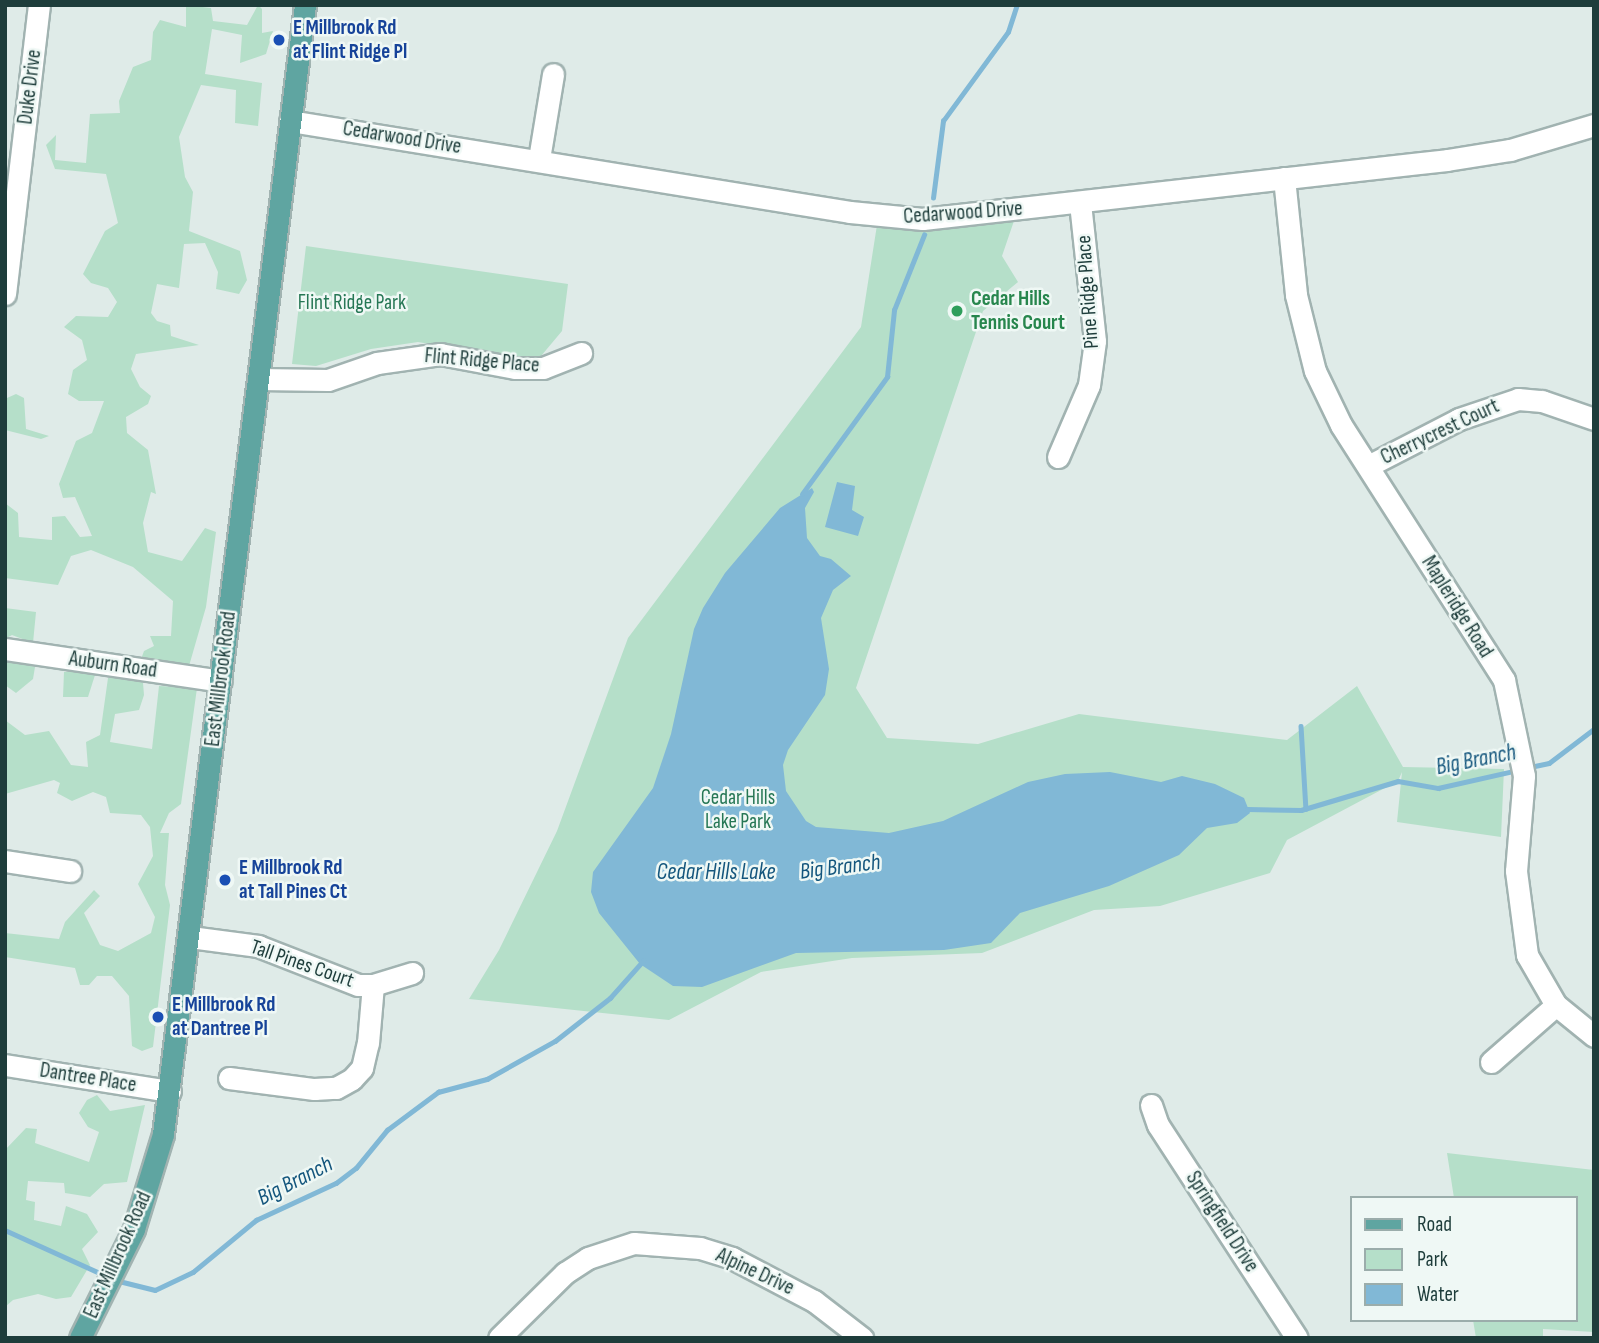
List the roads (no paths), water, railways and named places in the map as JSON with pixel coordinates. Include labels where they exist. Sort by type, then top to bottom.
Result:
[{"type":"main road","name":"East Millbrook Road","points":[[80,1338],[134,1229],[155,1167],[170,1091],[305,5]]},
{"type":"street","name":"Duke Drive","points":[[5,294],[39,5]]},
{"type":"street","points":[[539,159],[553,75]]},
{"type":"street","name":"Cedarwood Drive","points":[[290,121],[901,218],[970,216],[1499,152],[1558,139],[1594,125]]},
{"type":"street","name":"Mapleridge Road","points":[[1284,178],[1296,295],[1307,346],[1341,425],[1504,680],[1524,776],[1516,870],[1520,928],[1536,976],[1556,1005],[1594,1036]]},
{"type":"street","name":"Pine Ridge Place","points":[[1058,457],[1090,385],[1095,341],[1080,203]]},
{"type":"street","name":"Flint Ridge Place","points":[[258,379],[328,380],[376,363],[440,354],[515,368],[543,368],[581,353]]},
{"type":"street","name":"Cherrycrest Court","points":[[1368,466],[1459,419],[1518,399],[1542,401],[1594,419]]},
{"type":"street","name":"Auburn Road","points":[[5,649],[221,681]]},
{"type":"street","points":[[5,861],[70,872]]},
{"type":"street","name":"Tall Pines Court","points":[[190,937],[258,946],[358,985],[373,985],[412,973]]},
{"type":"street","points":[[229,1078],[314,1089],[336,1087],[352,1079],[362,1068],[368,1043],[373,985]]},
{"type":"street","points":[[1491,1062],[1556,1005]]},
{"type":"street","name":"Dantree Place","points":[[5,1065],[170,1091]]},
{"type":"street","name":"Springfield Drive","points":[[1151,1105],[1158,1125],[1297,1338]]},
{"type":"street","name":"Alpine Drive","points":[[499,1338],[565,1273],[588,1258],[634,1243],[700,1248],[732,1258],[814,1301],[862,1338]]},
{"type":"water","points":[[837,482],[855,486],[852,510],[864,517],[858,536],[825,527]]},
{"type":"water","name":"Cedar Hills Lake","points":[[812,488],[814,492],[805,508],[807,538],[820,556],[831,559],[851,576],[833,590],[821,618],[829,669],[825,695],[788,750],[783,765],[786,791],[806,821],[816,827],[889,833],[943,821],[1028,782],[1065,774],[1110,772],[1161,782],[1182,776],[1215,784],[1244,798],[1250,813],[1237,823],[1207,828],[1179,855],[1109,886],[1020,913],[991,943],[944,950],[796,953],[702,987],[673,986],[640,964],[599,913],[591,892],[593,872],[653,788],[671,734],[694,629],[703,608],[725,573],[780,508]]},
{"type":"waterway","points":[[933,198],[943,121],[1008,32],[1017,5]]},
{"type":"waterway","points":[[802,494],[887,377],[894,310],[924,235]]},
{"type":"waterway","points":[[1301,726],[1306,809]]},
{"type":"waterway","name":"Big Branch","points":[[1530,767],[1549,763],[1594,729]]},
{"type":"waterway","name":"Big Branch","points":[[1247,809],[1301,810],[1398,781],[1438,788],[1518,770]]},
{"type":"waterway","name":"Big Branch","points":[[115,1280],[155,1290],[193,1272],[256,1220],[336,1183],[356,1168],[387,1130],[438,1092],[487,1079],[555,1041],[610,998],[643,961]]},
{"type":"waterway","name":"Big Branch","points":[[5,1230],[104,1275]]},
{"type":"place","name":"E Millbrook Rd at Flint Ridge Pl","points":[[279,40]]},
{"type":"place","name":"Cedar Hills Tennis Court","points":[[957,311]]},
{"type":"place","name":"E Millbrook Rd at Tall Pines Ct","points":[[225,880]]},
{"type":"place","name":"E Millbrook Rd at Dantree Pl","points":[[158,1017]]},
{"type":"park label","name":"Flint Ridge Park","points":[[352,303]]},
{"type":"park label","name":"Cedar Hills Lake Park","points":[[738,810]]}]
